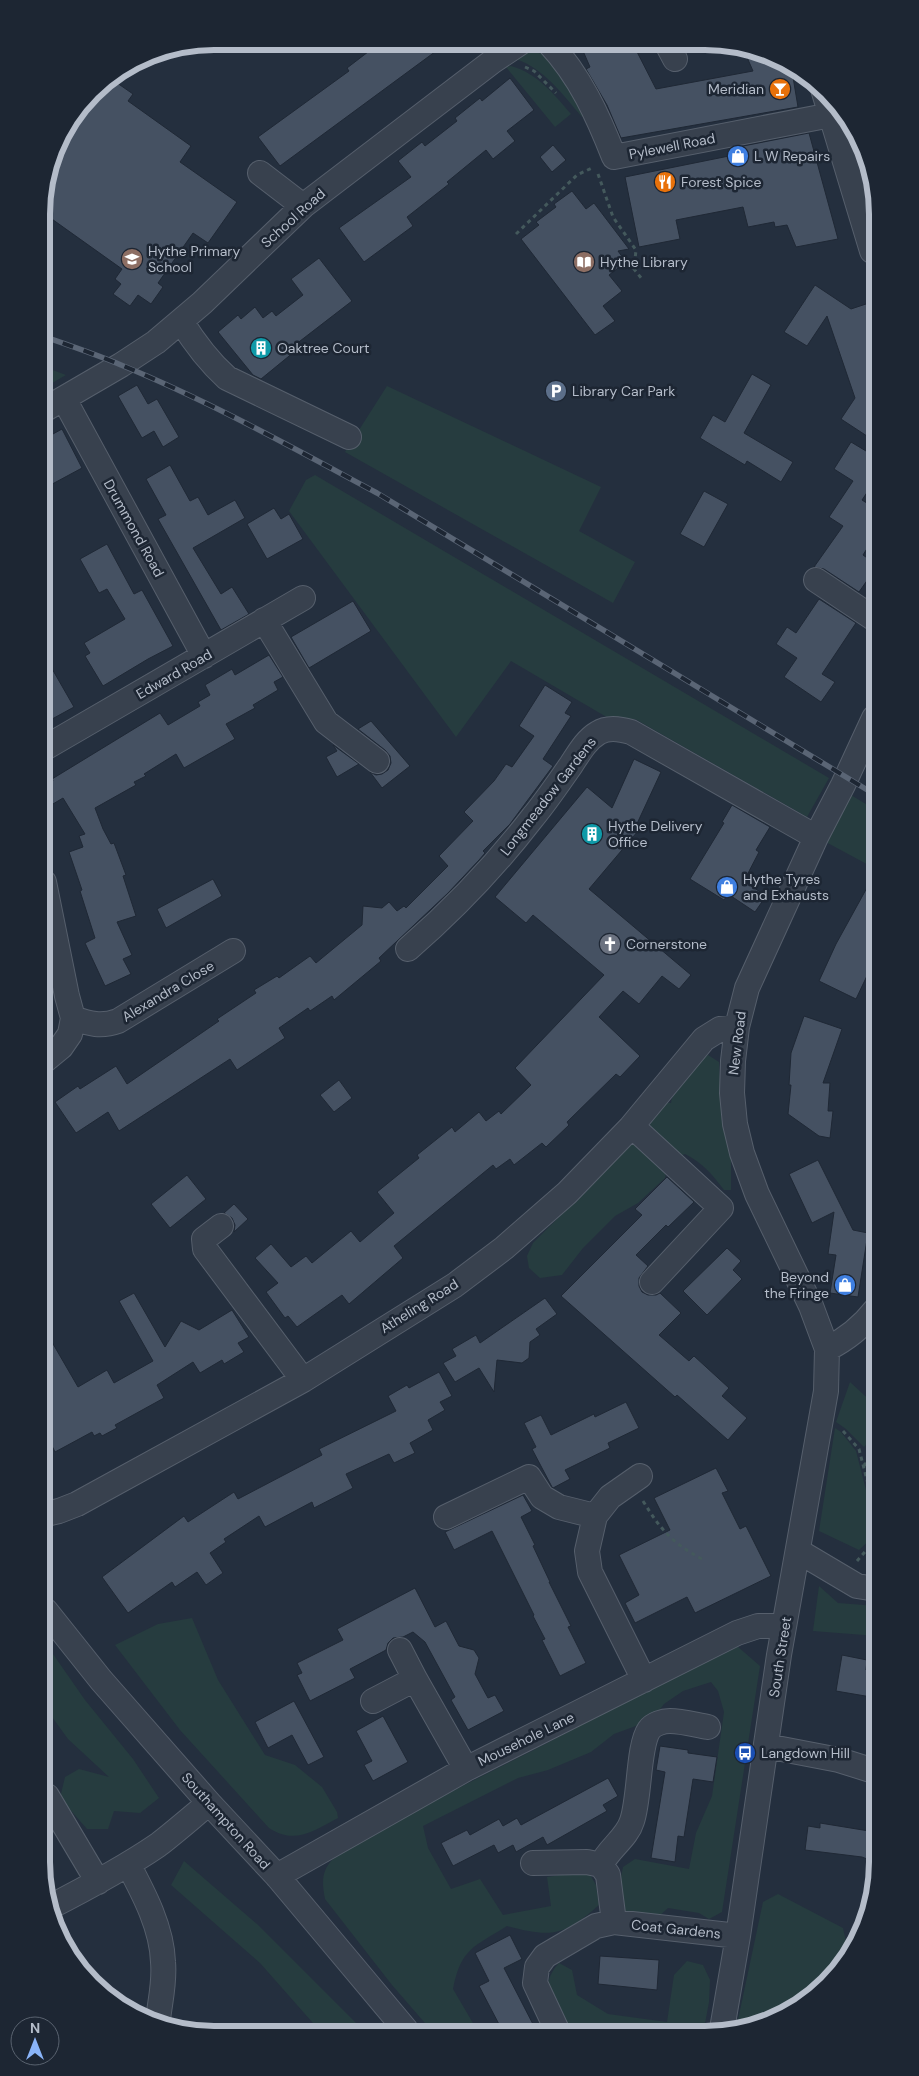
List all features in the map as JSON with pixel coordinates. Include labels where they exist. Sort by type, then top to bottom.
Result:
[{"type":"street","name":"School Road","points":[[50,407],[156,342],[223,284],[303,206],[510,50]]},
{"type":"street","name":"Pylewell Road","points":[[555,50],[570,66],[591,103],[603,130],[604,162],[831,115]]},
{"type":"street","points":[[828,106],[869,241]]},
{"type":"street","points":[[260,173],[303,206]]},
{"type":"street","points":[[180,321],[204,355],[226,378],[349,437]]},
{"type":"street","name":"Drummond Road","points":[[64,399],[204,656]]},
{"type":"street","points":[[816,580],[869,615]]},
{"type":"street","name":"Edward Road","points":[[50,745],[303,598]]},
{"type":"street","points":[[264,620],[326,722],[377,761]]},
{"type":"street","name":"Longmeadow Gardens","points":[[408,949],[430,930],[511,845],[541,807],[586,743],[600,731],[620,729],[631,732],[816,837]]},
{"type":"street","name":"New Road","points":[[827,1349],[811,1306],[757,1194],[742,1153],[735,1124],[732,1093],[737,1027],[748,988],[816,837],[869,729]]},
{"type":"street","points":[[50,912],[73,1018],[70,1034],[50,1056]]},
{"type":"street","name":"Alexandra Close","points":[[73,1018],[89,1024],[105,1026],[118,1021],[233,951]]},
{"type":"street","name":"Atheling Road","points":[[50,1513],[77,1504],[303,1380],[455,1285],[504,1248],[567,1193],[632,1126],[704,1039],[720,1029],[737,1027]]},
{"type":"street","points":[[632,1126],[721,1208],[652,1282]]},
{"type":"street","points":[[221,1226],[204,1240],[205,1249],[303,1380]]},
{"type":"street","points":[[827,1349],[843,1341],[869,1318]]},
{"type":"street","name":"South Street","points":[[723,2025],[738,1936],[784,1626],[822,1418],[826,1391],[827,1349]]},
{"type":"street","points":[[446,1517],[529,1477],[542,1497],[559,1507],[595,1516]]},
{"type":"street","points":[[636,1478],[610,1497],[595,1516],[587,1551],[590,1572],[644,1680]]},
{"type":"street","points":[[798,1551],[857,1586],[869,1589]]},
{"type":"street","name":"Southampton Road","points":[[50,1616],[101,1680],[208,1803],[277,1876],[403,2026]]},
{"type":"street","name":"Mousehole Lane","points":[[277,1876],[466,1769],[736,1633],[758,1626],[784,1626]]},
{"type":"street","points":[[400,1650],[466,1769]]},
{"type":"street","points":[[373,1701],[415,1679]]},
{"type":"street","points":[[534,1863],[587,1862],[601,1864],[632,1822],[636,1806],[644,1740],[649,1728],[658,1723],[669,1721],[708,1727]]},
{"type":"street","points":[[766,1746],[839,1760],[869,1769]]},
{"type":"street","points":[[50,1801],[98,1882]]},
{"type":"street","points":[[56,1904],[128,1864],[158,1844],[208,1803]]},
{"type":"street","points":[[128,1864],[147,1901],[164,1961],[164,1979],[159,2016]]},
{"type":"street","name":"Coat Gardens","points":[[601,1864],[608,1875],[614,1922]]},
{"type":"street","name":"Coat Gardens","points":[[555,2026],[535,1983],[537,1967],[545,1956],[596,1926],[614,1922],[738,1936]]},
{"type":"path","points":[[493,61],[519,65],[534,71],[558,97]]},
{"type":"path","points":[[516,234],[577,175],[604,162],[613,217],[636,250],[634,269],[642,279]]},
{"type":"path","points":[[822,1418],[842,1430],[859,1449],[869,1488]]},
{"type":"path","points":[[862,1462],[869,1468]]},
{"type":"path","points":[[636,1478],[664,1533],[680,1547],[702,1559]]},
{"type":"green space","points":[[524,52],[542,54],[553,61],[563,75],[583,117],[542,74],[532,67],[511,58]]},
{"type":"green space","points":[[511,66],[537,79],[571,114],[555,127],[506,67]]},
{"type":"green space","points":[[50,369],[66,375],[50,384]]},
{"type":"green space","points":[[387,386],[601,487],[579,531],[635,562],[613,603],[345,452]]},
{"type":"green space","points":[[315,475],[829,778],[807,817],[635,719],[615,722],[511,661],[456,737],[289,511],[306,480]]},
{"type":"green space","points":[[851,795],[869,806],[869,865],[824,841]]},
{"type":"green space","points":[[708,1055],[719,1062],[722,1122],[731,1156],[731,1190],[724,1190],[707,1169],[685,1154],[668,1161],[665,1178],[638,1203],[615,1216],[583,1248],[562,1275],[540,1278],[529,1268],[527,1256],[533,1243],[582,1194],[663,1102],[671,1103],[676,1090],[685,1076],[702,1058]]},
{"type":"green space","points":[[850,1382],[869,1400],[869,1442],[864,1447],[836,1422]]},
{"type":"green space","points":[[835,1428],[841,1432],[856,1451],[869,1502],[869,1541],[859,1550],[819,1531]]},
{"type":"green space","points":[[819,1586],[838,1603],[869,1605],[869,1635],[813,1631]]},
{"type":"green space","points":[[192,1618],[218,1680],[265,1755],[295,1765],[322,1787],[337,1812],[338,1818],[312,1831],[296,1836],[278,1833],[269,1828],[180,1730],[115,1645],[158,1624]]},
{"type":"green space","points":[[737,1646],[760,1666],[722,1912],[709,1919],[699,1913],[668,1908],[656,1919],[632,1916],[622,1909],[619,1886],[623,1867],[635,1859],[689,1869],[696,1833],[712,1796],[724,1712],[718,1691],[711,1682],[683,1691],[664,1704],[652,1720],[614,1734],[591,1752],[548,1770],[518,1778],[423,1826],[428,1848],[451,1889],[480,1879],[503,1915],[551,1906],[547,1877],[588,1871],[596,1885],[599,1905],[576,1923],[557,1932],[535,1932],[507,1926],[478,1944],[460,1965],[453,1989],[475,2026],[428,2026],[392,1985],[325,1899],[323,1878],[329,1864],[333,1859],[357,1844],[430,1803]]},
{"type":"green space","points":[[50,1650],[85,1700],[133,1759],[159,1798],[140,1813],[114,1811],[108,1829],[87,1829],[60,1798],[65,1777],[79,1769],[109,1777],[68,1739],[50,1714]]},
{"type":"green space","points":[[184,1861],[257,1924],[359,2026],[316,2026],[260,1963],[171,1885]]},
{"type":"green space","points":[[778,1894],[843,1928],[846,1944],[828,1970],[796,1998],[778,2009],[737,2023],[763,1902]]},
{"type":"green space","points":[[687,1961],[703,1965],[710,1980],[709,2002],[705,2026],[562,2026],[551,2005],[549,1996],[549,1980],[559,1963],[572,1970],[577,1995],[608,2014],[667,2022],[674,1975]]},
{"type":"building","points":[[371,50],[437,50],[280,166],[258,137],[349,71],[347,68]]},
{"type":"building","points":[[583,50],[636,50],[656,89],[753,71],[746,56],[778,67],[793,76],[798,107],[621,138],[607,105],[586,69],[590,67]]},
{"type":"building","points":[[510,78],[534,110],[507,131],[515,141],[493,159],[486,150],[447,182],[449,184],[407,217],[413,226],[364,262],[339,228],[411,177],[398,161],[422,142],[425,146],[457,121],[455,118],[480,98],[482,101]]},
{"type":"building","points":[[117,83],[133,94],[128,101],[191,146],[180,162],[237,202],[208,243],[193,233],[158,283],[163,287],[151,304],[138,295],[130,306],[113,294],[121,284],[115,279],[122,269],[50,218],[51,192],[62,151],[84,114]]},
{"type":"building","points":[[809,133],[838,239],[796,247],[787,225],[775,227],[774,222],[748,227],[743,207],[676,220],[680,239],[639,247],[625,177],[729,156],[728,149]]},
{"type":"building","points":[[553,145],[566,160],[552,172],[540,157]]},
{"type":"building","points":[[572,191],[586,209],[594,203],[629,249],[618,251],[626,262],[609,275],[622,291],[603,306],[615,321],[595,335],[521,239],[539,225],[536,222],[556,207],[554,204]]},
{"type":"building","points":[[319,258],[352,301],[291,348],[294,352],[261,379],[253,375],[218,332],[238,315],[241,319],[255,307],[263,318],[272,311],[276,316],[303,295],[291,279]]},
{"type":"building","points":[[815,285],[851,309],[869,303],[869,437],[841,419],[855,398],[827,316],[807,346],[784,332]]},
{"type":"building","points":[[752,374],[771,385],[744,433],[793,462],[781,482],[747,461],[745,465],[700,438],[713,415],[725,422]]},
{"type":"building","points":[[137,385],[148,404],[157,399],[179,437],[163,447],[154,431],[142,438],[118,396]]},
{"type":"building","points":[[62,429],[82,468],[50,485],[50,436]]},
{"type":"building","points":[[851,442],[869,453],[869,492],[862,500],[869,504],[869,545],[863,555],[869,559],[869,578],[859,592],[824,569],[814,567],[843,526],[829,517],[853,481],[834,469]]},
{"type":"building","points":[[170,465],[190,501],[198,497],[208,515],[235,500],[245,518],[193,548],[221,594],[232,587],[249,614],[221,630],[158,519],[166,515],[146,479]]},
{"type":"building","points":[[704,491],[728,504],[704,547],[680,534]]},
{"type":"building","points":[[274,508],[281,519],[289,514],[303,539],[267,559],[247,524]]},
{"type":"building","points":[[107,544],[134,594],[142,590],[173,646],[103,686],[85,656],[90,653],[84,643],[125,619],[107,589],[99,593],[80,559]]},
{"type":"building","points":[[819,599],[856,623],[822,674],[835,682],[821,702],[784,677],[797,658],[776,644],[787,627],[796,633]]},
{"type":"building","points":[[353,601],[371,631],[309,668],[291,637]]},
{"type":"building","points":[[269,655],[283,677],[274,682],[278,690],[253,705],[255,708],[226,724],[235,739],[184,768],[176,754],[144,774],[146,776],[134,782],[136,785],[95,808],[111,844],[114,843],[126,875],[123,876],[136,916],[117,922],[132,955],[123,959],[131,974],[105,986],[85,943],[95,938],[69,852],[83,847],[79,836],[85,834],[63,798],[53,804],[50,798],[50,783],[53,781],[52,779],[160,713],[168,725],[200,706],[198,702],[210,695],[205,685],[232,669],[235,675]]},
{"type":"building","points":[[50,665],[74,707],[50,720]]},
{"type":"building","points":[[545,685],[572,702],[565,713],[571,716],[543,759],[553,766],[510,824],[483,851],[485,853],[479,860],[448,893],[379,958],[381,961],[334,1000],[332,996],[310,1011],[308,1008],[279,1028],[285,1038],[237,1070],[230,1059],[119,1131],[108,1112],[76,1133],[55,1102],[78,1086],[80,1089],[116,1066],[127,1084],[219,1021],[217,1019],[256,993],[254,990],[277,976],[279,978],[310,956],[316,963],[362,925],[363,906],[382,908],[389,902],[397,911],[404,906],[406,908],[448,866],[439,856],[473,821],[464,812],[494,781],[506,764],[512,767],[534,736],[519,726]]},
{"type":"building","points":[[371,721],[410,766],[382,788],[370,772],[376,775],[388,770],[391,763],[390,756],[358,729]]},
{"type":"building","points":[[333,745],[359,764],[337,777],[326,757],[337,751]]},
{"type":"building","points":[[634,759],[661,772],[635,828],[638,831],[589,889],[691,975],[679,989],[662,976],[639,1004],[623,991],[599,1017],[640,1056],[620,1077],[616,1074],[567,1122],[569,1125],[546,1147],[542,1143],[514,1165],[510,1159],[496,1169],[493,1165],[394,1246],[403,1258],[349,1304],[342,1295],[297,1327],[288,1316],[285,1318],[266,1292],[278,1283],[255,1258],[271,1244],[291,1267],[306,1256],[312,1263],[351,1231],[360,1242],[394,1213],[377,1192],[419,1158],[417,1155],[452,1127],[455,1132],[479,1112],[486,1121],[499,1111],[501,1114],[531,1085],[515,1068],[604,975],[533,915],[526,923],[495,897],[587,787],[612,808]]},
{"type":"building","points":[[732,805],[770,827],[756,850],[759,852],[744,881],[766,896],[755,912],[728,894],[724,900],[690,879],[724,823],[722,822]]},
{"type":"building","points":[[213,879],[222,896],[166,928],[157,909]]},
{"type":"building","points":[[869,884],[869,972],[856,999],[819,981],[836,944]]},
{"type":"building","points":[[804,1016],[842,1029],[823,1083],[830,1083],[828,1111],[833,1111],[830,1138],[819,1136],[788,1114],[791,1085],[789,1085],[791,1053]]},
{"type":"building","points":[[339,1080],[352,1098],[334,1112],[320,1095]]},
{"type":"building","points":[[818,1160],[853,1230],[868,1233],[858,1297],[830,1293],[836,1255],[828,1254],[834,1212],[812,1223],[789,1174]]},
{"type":"building","points":[[187,1175],[206,1199],[170,1228],[151,1204]]},
{"type":"building","points":[[667,1177],[694,1202],[668,1227],[666,1225],[636,1255],[648,1266],[639,1278],[639,1286],[642,1292],[648,1295],[660,1293],[681,1313],[659,1335],[689,1361],[694,1356],[729,1388],[722,1396],[747,1418],[728,1440],[677,1395],[675,1397],[561,1296],[642,1215],[635,1209]]},
{"type":"building","points":[[234,1204],[248,1219],[234,1232],[235,1225],[232,1218],[224,1213]]},
{"type":"building","points":[[727,1248],[741,1261],[733,1270],[742,1279],[707,1315],[683,1291]]},
{"type":"building","points":[[134,1293],[165,1347],[181,1321],[199,1330],[232,1310],[249,1337],[238,1343],[244,1352],[224,1364],[222,1360],[200,1373],[193,1362],[157,1385],[164,1398],[115,1425],[117,1428],[102,1436],[100,1433],[94,1436],[92,1432],[55,1452],[50,1442],[50,1339],[78,1387],[107,1370],[114,1383],[153,1361],[119,1301]]},
{"type":"building","points":[[545,1298],[557,1314],[536,1329],[540,1335],[530,1342],[529,1358],[522,1363],[497,1360],[494,1392],[479,1368],[455,1382],[443,1363],[456,1356],[452,1349],[476,1335],[480,1343]]},
{"type":"building","points":[[439,1372],[452,1396],[440,1402],[445,1410],[428,1420],[433,1430],[410,1443],[415,1453],[394,1463],[389,1454],[346,1474],[353,1488],[314,1508],[312,1502],[265,1527],[259,1516],[224,1539],[226,1542],[210,1553],[223,1573],[206,1585],[197,1572],[175,1587],[172,1582],[128,1613],[102,1577],[184,1516],[188,1522],[234,1492],[238,1499],[322,1455],[319,1449],[396,1411],[388,1396],[407,1385],[409,1388]]},
{"type":"building","points":[[626,1402],[639,1428],[608,1443],[610,1448],[565,1470],[570,1479],[553,1488],[532,1449],[536,1447],[524,1423],[541,1415],[551,1435],[594,1414],[595,1417]]},
{"type":"building","points":[[716,1468],[728,1491],[722,1493],[740,1529],[746,1526],[771,1576],[695,1613],[687,1597],[635,1623],[625,1603],[639,1595],[619,1555],[670,1530],[654,1498]]},
{"type":"building","points":[[523,1495],[532,1511],[521,1517],[535,1545],[533,1546],[549,1582],[571,1626],[568,1627],[586,1663],[560,1676],[542,1640],[545,1639],[534,1615],[492,1531],[454,1550],[445,1532]]},
{"type":"building","points":[[415,1588],[435,1627],[446,1621],[459,1646],[474,1650],[479,1658],[475,1674],[488,1698],[495,1695],[504,1711],[468,1730],[451,1700],[455,1697],[425,1642],[413,1632],[403,1637],[393,1638],[388,1643],[386,1650],[350,1669],[355,1678],[310,1701],[297,1675],[302,1673],[297,1663],[343,1640],[337,1629]]},
{"type":"building","points":[[842,1655],[867,1660],[866,1670],[869,1670],[869,1697],[836,1691]]},
{"type":"building","points":[[294,1701],[324,1757],[308,1765],[292,1735],[268,1748],[255,1722]]},
{"type":"building","points":[[383,1716],[408,1762],[373,1781],[364,1765],[372,1761],[356,1731]]},
{"type":"building","points":[[660,1746],[688,1750],[688,1753],[717,1757],[713,1782],[693,1779],[684,1837],[678,1836],[675,1862],[651,1858],[665,1772],[656,1770]]},
{"type":"building","points":[[608,1778],[618,1796],[603,1805],[607,1811],[547,1845],[543,1837],[516,1852],[513,1845],[498,1853],[494,1845],[453,1866],[441,1843],[467,1830],[470,1835],[499,1819],[503,1826],[517,1818],[521,1825]]},
{"type":"building","points":[[820,1823],[869,1831],[869,1860],[862,1857],[805,1850],[808,1826],[820,1828]]},
{"type":"building","points":[[510,1935],[522,1959],[504,1968],[534,2026],[500,2026],[479,1986],[489,1981],[475,1953]]},
{"type":"building","points":[[600,1956],[659,1960],[657,1990],[598,1984]]},
{"type":"railway","points":[[50,339],[111,361],[186,394],[377,493],[869,791]]},
{"type":"place","name":"Meridian","points":[[780,89]]},
{"type":"place","name":"L W Repairs","points":[[738,156]]},
{"type":"place","name":"Forest Spice","points":[[665,182]]},
{"type":"place","name":"Hythe Primary School","points":[[132,259]]},
{"type":"place","name":"Hythe Library","points":[[584,262]]},
{"type":"place","name":"Oaktree Court","points":[[261,348]]},
{"type":"place","name":"Library Car Park","points":[[556,391]]},
{"type":"place","name":"Hythe Delivery Office","points":[[592,834]]},
{"type":"place","name":"Hythe Tyres and Exhausts","points":[[727,887]]},
{"type":"place","name":"Cornerstone","points":[[610,944]]},
{"type":"place","name":"Beyond the Fringe","points":[[845,1285]]},
{"type":"place","name":"Langdown Hill","points":[[745,1753]]}]
